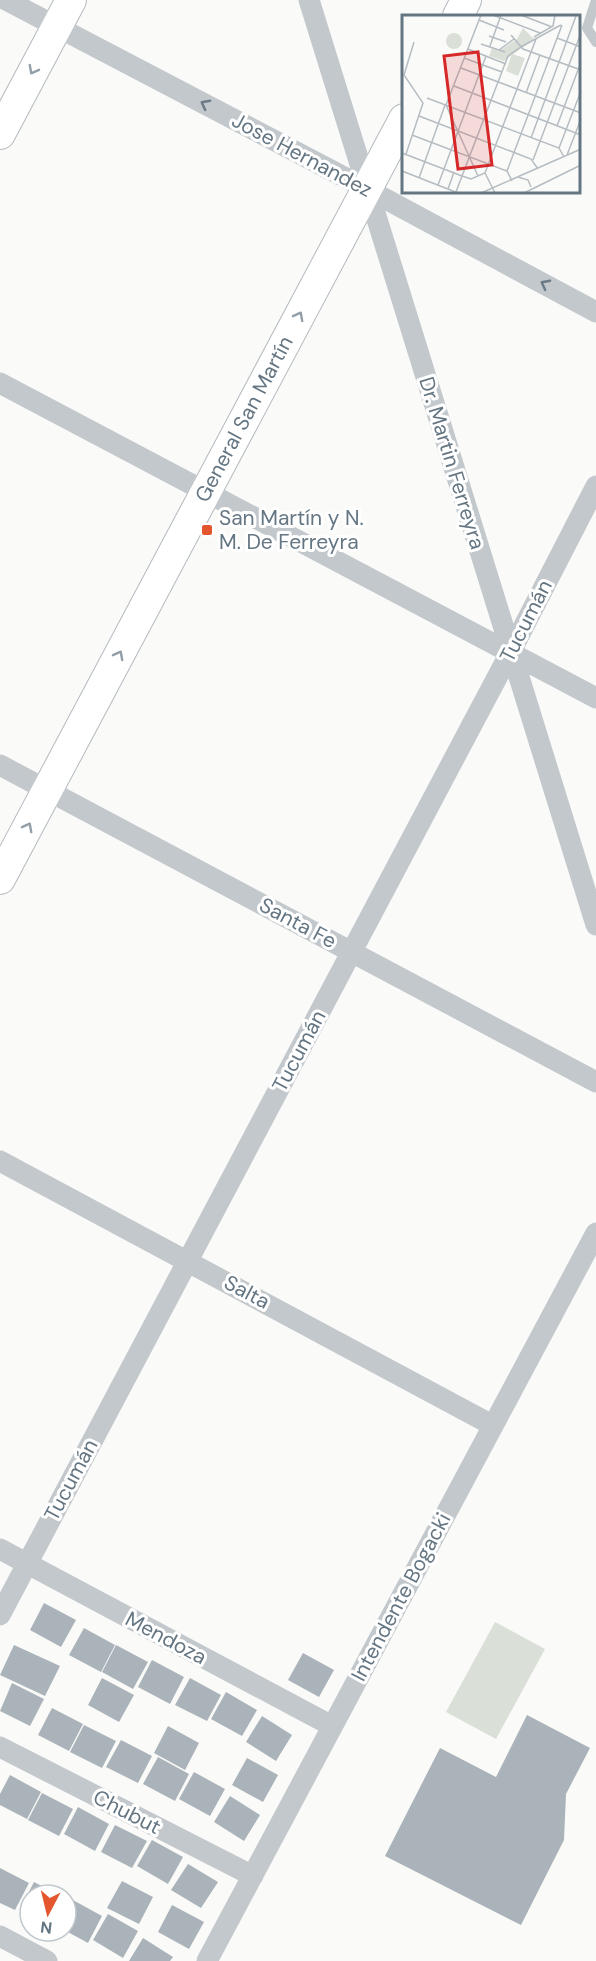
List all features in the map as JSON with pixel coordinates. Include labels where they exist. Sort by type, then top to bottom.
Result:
[{"type":"main road","points":[[0,134],[70,0]]},
{"type":"main road","points":[[458,15],[466,0]]},
{"type":"main road","name":"General San Martín","points":[[0,879],[402,123]]},
{"type":"street","name":"Jose Hernandez","points":[[6,0],[596,312]]},
{"type":"street","name":"Dr. Martin Ferreyra","points":[[309,0],[596,925]]},
{"type":"street","points":[[0,383],[596,698]]},
{"type":"street","name":"Tucumán","points":[[0,1615],[510,653],[596,486]]},
{"type":"street","name":"Santa Fe","points":[[0,765],[596,1082]]},
{"type":"street","name":"Salta","points":[[0,1161],[492,1425]]},
{"type":"street","name":"Intendente Bogacki","points":[[207,1961],[596,1233]]},
{"type":"street","name":"Mendoza","points":[[0,1549],[332,1726]]},
{"type":"street","name":"Chubut","points":[[0,1747],[253,1876]]},
{"type":"street","points":[[0,1936],[48,1961]]},
{"type":"lane","points":[[596,0],[589,16],[588,28],[596,42]]},
{"type":"shaded area","points":[[495,1622],[545,1649],[496,1739],[446,1712]]},
{"type":"building","points":[[44,1603],[76,1620],[61,1647],[30,1630]]},
{"type":"building","points":[[84,1628],[115,1645],[101,1672],[69,1655]]},
{"type":"building","points":[[14,1645],[60,1666],[45,1696],[0,1675]]},
{"type":"building","points":[[116,1645],[148,1662],[133,1689],[102,1672]]},
{"type":"building","points":[[303,1653],[334,1670],[319,1697],[288,1680]]},
{"type":"building","points":[[152,1660],[184,1677],[170,1704],[138,1687]]},
{"type":"building","points":[[102,1678],[134,1695],[119,1722],[88,1705]]},
{"type":"building","points":[[190,1678],[221,1695],[207,1721],[175,1705]]},
{"type":"building","points":[[12,1683],[44,1699],[30,1726],[0,1711]]},
{"type":"building","points":[[226,1692],[257,1710],[242,1736],[211,1719]]},
{"type":"building","points":[[52,1708],[83,1724],[69,1751],[38,1735]]},
{"type":"building","points":[[527,1715],[590,1748],[566,1794],[564,1840],[521,1925],[385,1856],[440,1748],[496,1777]]},
{"type":"building","points":[[262,1716],[292,1735],[276,1761],[246,1742]]},
{"type":"building","points":[[84,1725],[116,1741],[102,1768],[70,1752]]},
{"type":"building","points":[[168,1726],[199,1743],[185,1770],[154,1753]]},
{"type":"building","points":[[121,1740],[152,1756],[138,1783],[106,1767]]},
{"type":"building","points":[[158,1757],[189,1774],[175,1801],[143,1784]]},
{"type":"building","points":[[247,1758],[278,1775],[263,1802],[232,1785]]},
{"type":"building","points":[[194,1772],[225,1789],[210,1816],[179,1799]]},
{"type":"building","points":[[10,1775],[41,1792],[27,1819],[0,1805],[0,1794]]},
{"type":"building","points":[[42,1793],[73,1809],[59,1836],[28,1820]]},
{"type":"building","points":[[230,1796],[260,1815],[244,1841],[214,1822]]},
{"type":"building","points":[[78,1807],[109,1824],[95,1851],[64,1834]]},
{"type":"building","points":[[115,1825],[147,1841],[132,1868],[101,1852]]},
{"type":"building","points":[[152,1840],[183,1857],[168,1884],[137,1866]]},
{"type":"building","points":[[188,1864],[218,1882],[201,1908],[171,1890]]},
{"type":"building","points":[[0,1868],[29,1883],[18,1883],[18,1904],[15,1910],[0,1903]]},
{"type":"building","points":[[122,1881],[153,1897],[139,1924],[107,1908]]},
{"type":"building","points":[[78,1903],[102,1916],[88,1943],[78,1938]]},
{"type":"building","points":[[172,1905],[204,1922],[189,1949],[158,1932]]},
{"type":"building","points":[[108,1914],[138,1931],[123,1958],[93,1940]]},
{"type":"building","points":[[143,1938],[173,1957],[170,1961],[129,1961]]},
{"type":"place","name":"San Martín y N. M. De Ferreyra","points":[[207,530]]}]
